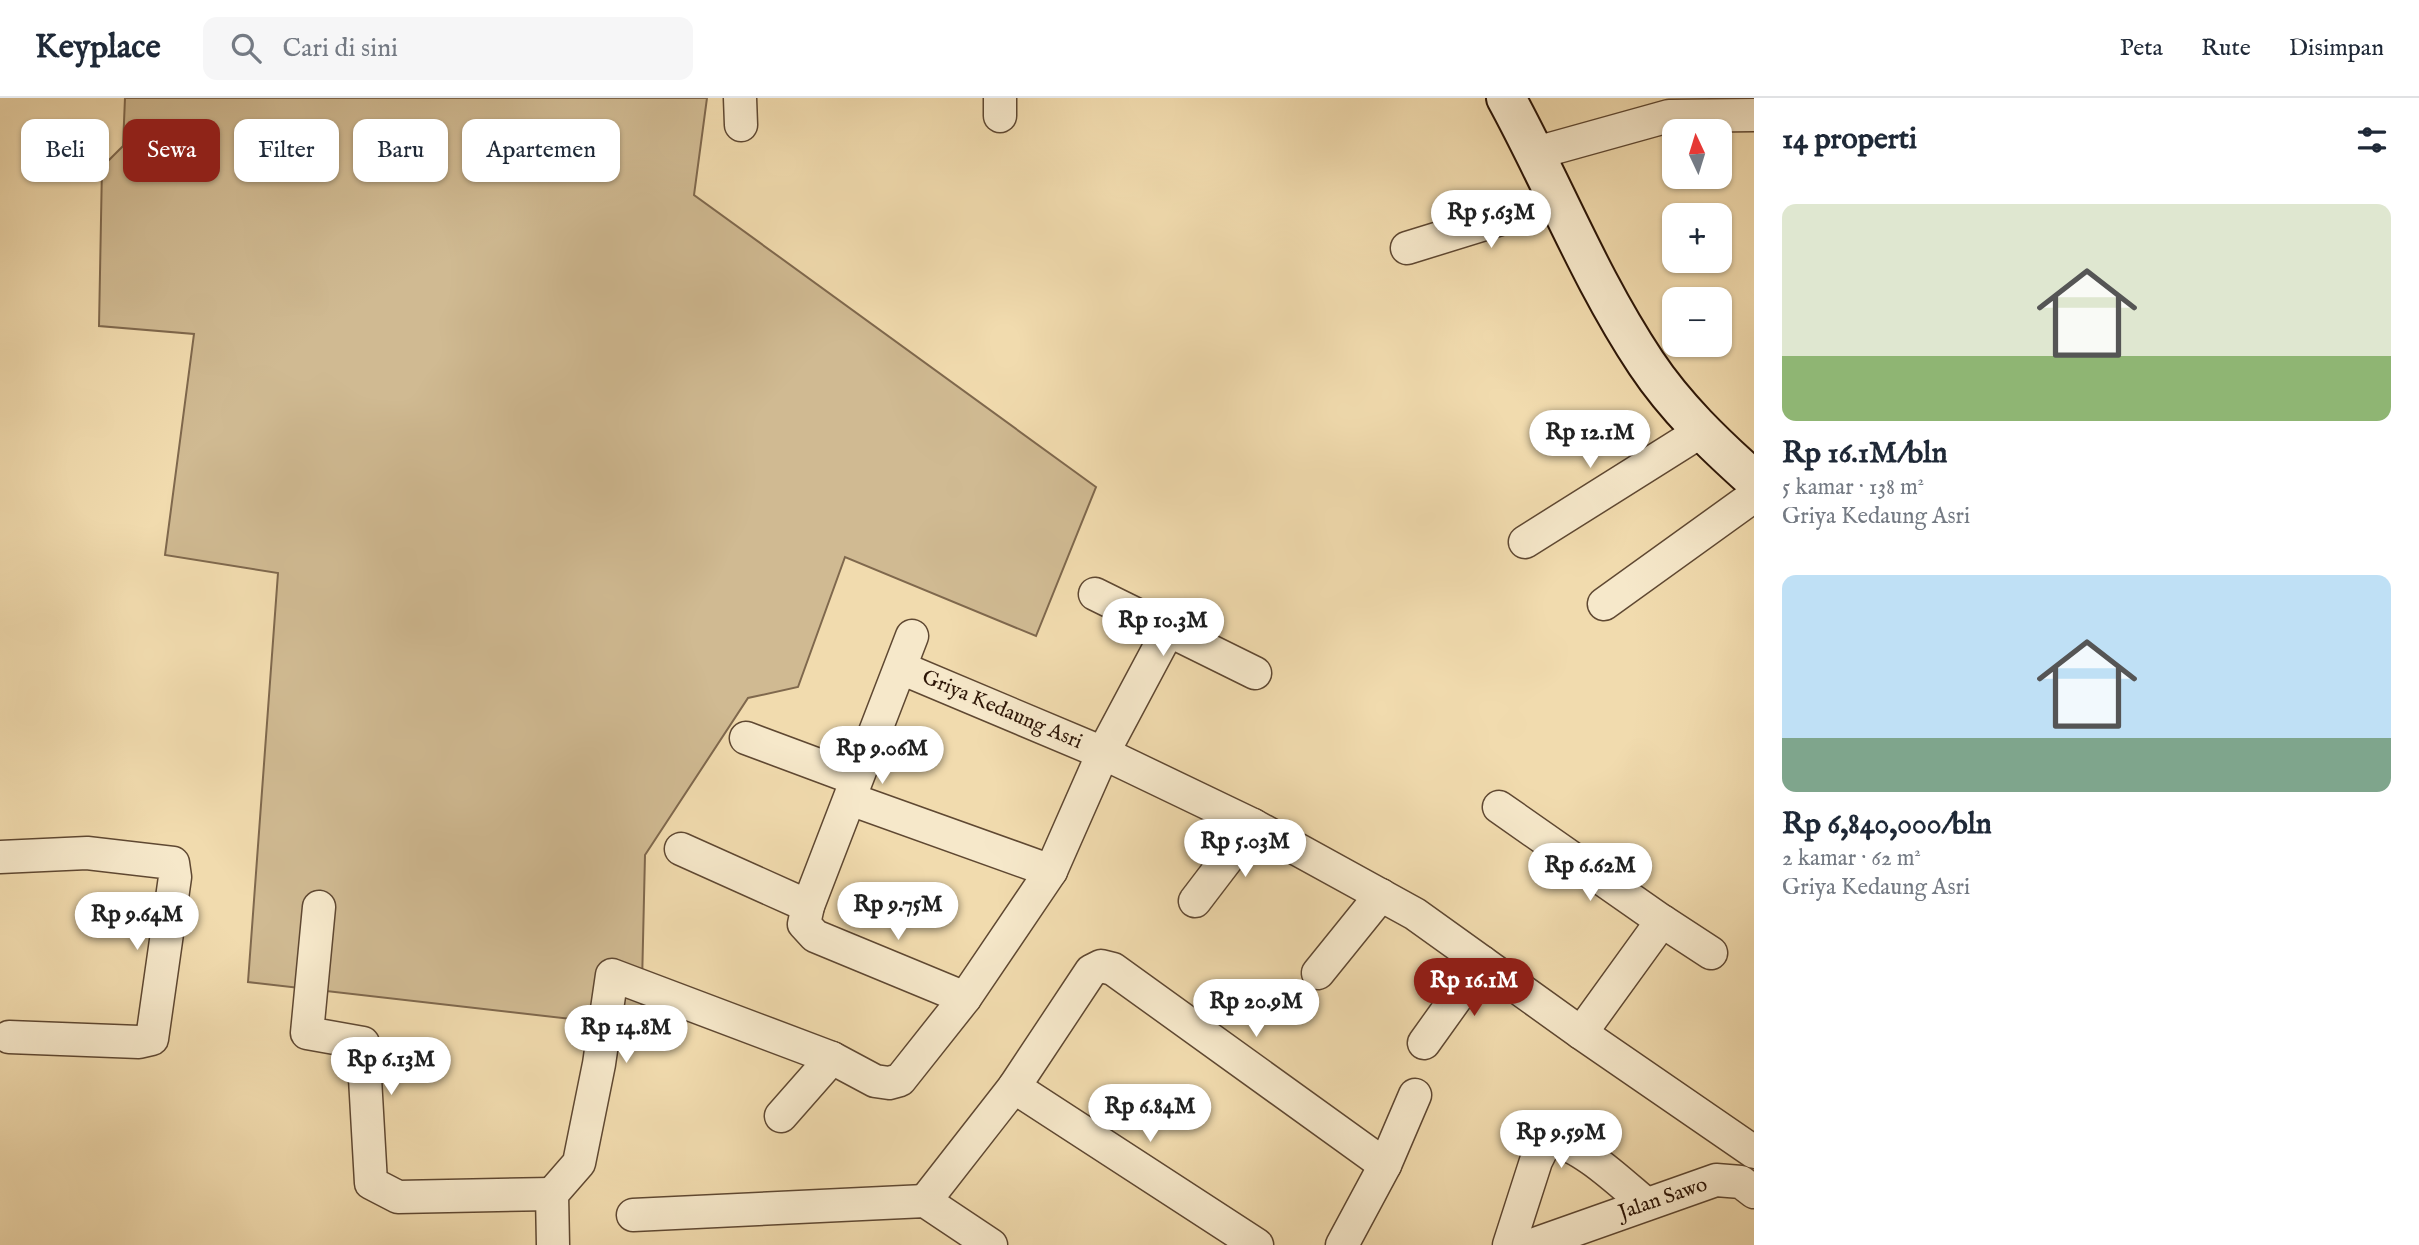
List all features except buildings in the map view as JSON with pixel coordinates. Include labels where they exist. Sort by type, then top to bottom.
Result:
[{"type":"main road","points":[[1506,98],[1536,153],[1594,275],[1646,363],[1700,432],[1754,480]]},
{"type":"street","points":[[1536,153],[1669,116],[1754,116]]},
{"type":"street","points":[[1407,248],[1559,201]]},
{"type":"street","points":[[1525,542],[1700,432]]},
{"type":"street","points":[[1604,604],[1754,496]]},
{"type":"street","points":[[1096,594],[1255,673]]},
{"type":"street","name":"Griya Kedaung Asri","points":[[552,1194],[579,1163],[600,1064],[612,975],[832,1058],[875,1081],[889,1083],[900,1080],[965,998],[1051,871],[1103,753],[1168,631]]},
{"type":"street","name":"Griya Kedaung Asri","points":[[808,906],[912,636]]},
{"type":"street","name":"Griya Kedaung Asri","points":[[901,668],[1103,753],[1253,825],[1415,914],[1754,1152]]},
{"type":"street","points":[[746,738],[853,789],[1051,871]]},
{"type":"street","points":[[1499,807],[1711,953]]},
{"type":"street","points":[[1195,901],[1253,825]]},
{"type":"street","points":[[681,849],[808,906],[804,923],[815,936],[965,998]]},
{"type":"street","points":[[0,857],[87,853],[173,863],[175,877],[152,1038],[139,1042],[9,1037]]},
{"type":"street","points":[[1318,973],[1381,895]]},
{"type":"street","points":[[319,907],[307,1033],[363,1042],[371,1183],[398,1197],[552,1194],[553,1245]]},
{"type":"street","points":[[1581,1033],[1662,921]]},
{"type":"street","points":[[1424,1044],[1482,962]]},
{"type":"street","points":[[926,1200],[1014,1087],[1091,971],[1101,966],[1113,969],[1385,1165]]},
{"type":"street","points":[[781,1116],[832,1058]]},
{"type":"street","points":[[1014,1087],[1257,1245]]},
{"type":"street","points":[[1342,1245],[1385,1165],[1415,1095]]},
{"type":"street","points":[[1509,1245],[1536,1161],[1542,1149],[1551,1141],[1561,1141],[1576,1148],[1646,1204]]},
{"type":"street","name":"Jalan Sawo","points":[[1532,1245],[1716,1180],[1741,1182],[1754,1192]]},
{"type":"street","points":[[633,1215],[926,1200],[976,1240]]},
{"type":"shaded area","points":[[125,98],[707,98],[694,195],[1096,487],[1036,636],[845,557],[798,687],[748,698],[645,855],[641,1027],[248,982],[278,573],[165,555],[194,334],[99,326],[102,182],[109,182],[109,160],[123,146],[123,182],[220,182],[220,119],[124,119]]}]
